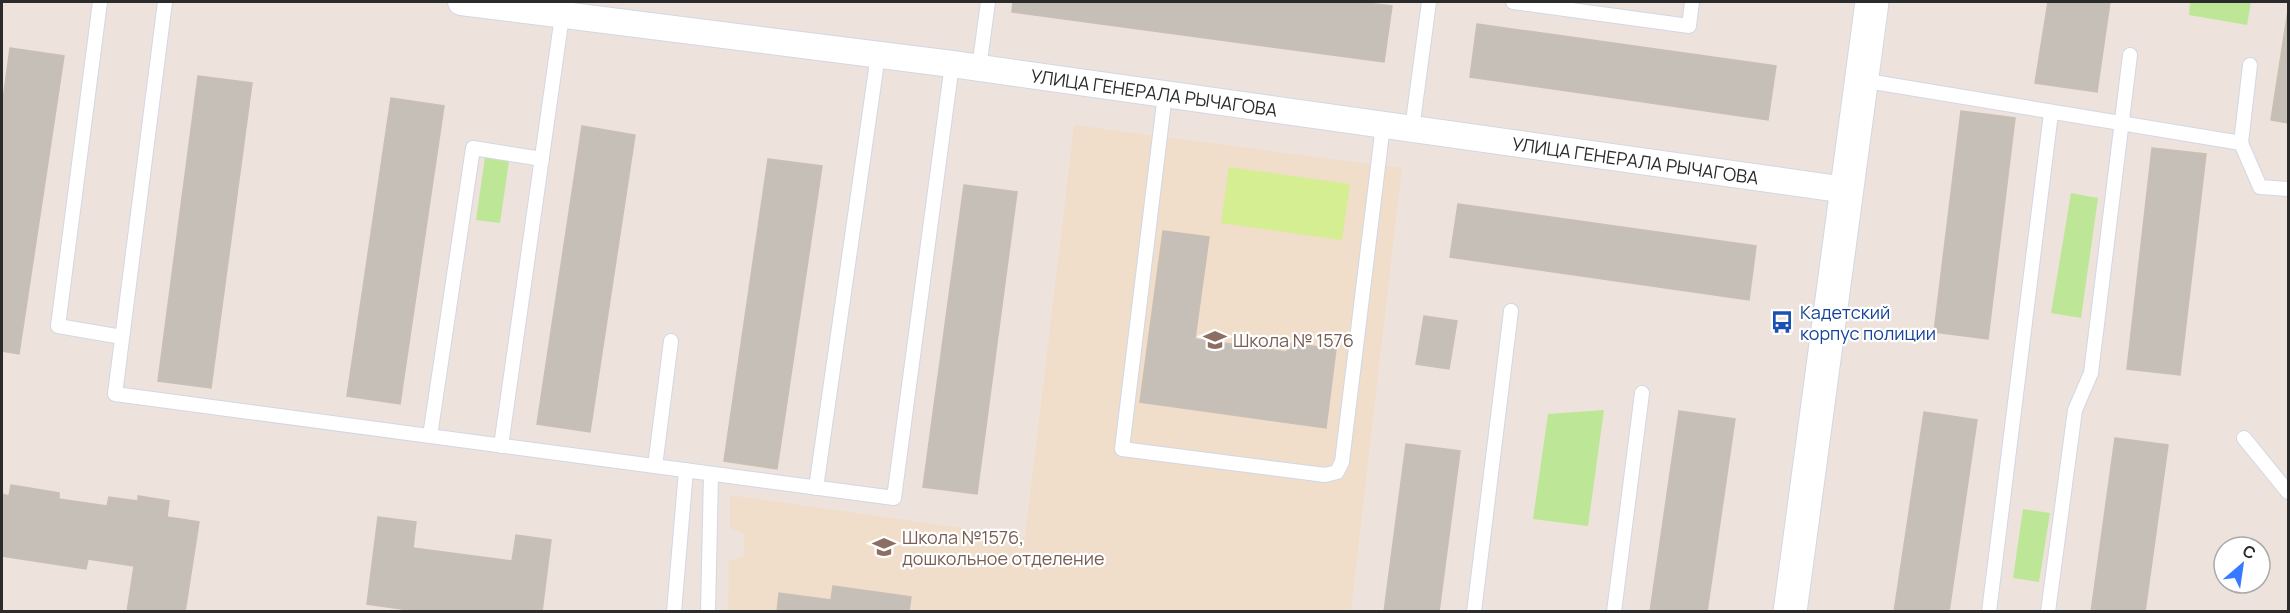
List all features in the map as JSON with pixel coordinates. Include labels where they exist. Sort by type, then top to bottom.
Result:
[{"type":"street","name":"УЛИЦА ГЕНЕРАЛА РЫЧАГОВА","points":[[461,2],[563,8],[878,55],[1846,190]]},
{"type":"street","points":[[1790,612],[1872,2]]},
{"type":"lane","points":[[100,2],[58,326],[122,337]]},
{"type":"lane","points":[[165,2],[115,394],[894,498],[952,64]]},
{"type":"lane","points":[[979,68],[988,2]]},
{"type":"lane","points":[[1412,129],[1429,2]]},
{"type":"lane","points":[[1513,2],[1689,26],[1692,2]]},
{"type":"lane","points":[[501,446],[563,8]]},
{"type":"lane","points":[[816,488],[878,55]]},
{"type":"lane","points":[[2048,612],[2075,410],[2091,373],[2130,55]]},
{"type":"lane","points":[[2250,65],[2241,143],[2260,187],[2289,189]]},
{"type":"lane","points":[[1861,80],[2121,125],[2241,143]]},
{"type":"lane","points":[[1165,94],[1122,449],[1325,475],[1337,472],[1342,462],[1383,125]]},
{"type":"lane","points":[[1989,612],[2051,113]]},
{"type":"lane","points":[[429,436],[473,148],[542,159]]},
{"type":"lane","points":[[1474,612],[1511,311]]},
{"type":"lane","points":[[655,466],[671,341]]},
{"type":"lane","points":[[1614,612],[1642,393]]},
{"type":"lane","points":[[2244,438],[2289,492]]},
{"type":"lane","points":[[674,612],[686,470]]},
{"type":"lane","points":[[708,612],[711,474]]},
{"type":"shaded area","name":"Школа № 1576","points":[[1074,125],[1402,168],[1351,611],[728,612],[729,561],[744,556],[744,534],[730,528],[730,495],[1025,537]]},
{"type":"green space","points":[[2190,2],[2251,2],[2247,25],[2189,15]]},
{"type":"green space","points":[[485,157],[509,161],[500,223],[476,220]]},
{"type":"green space","points":[[1229,167],[1350,184],[1342,240],[1221,223]]},
{"type":"green space","points":[[2071,193],[2098,198],[2081,318],[2051,313]]},
{"type":"green space","points":[[1604,410],[1588,526],[1533,519],[1548,414]]},
{"type":"green space","points":[[2023,509],[2050,513],[2039,582],[2013,578]]},
{"type":"building","points":[[1013,2],[1358,2],[1392,6],[1384,62],[1012,12]]},
{"type":"building","points":[[2048,2],[2110,2],[2097,92],[2035,83]]},
{"type":"building","points":[[2288,10],[2288,123],[2271,120]]},
{"type":"building","points":[[1477,24],[1776,66],[1768,120],[1470,77]]},
{"type":"building","points":[[10,48],[64,56],[19,354],[2,351],[2,107]]},
{"type":"building","points":[[198,76],[252,83],[211,388],[158,381]]},
{"type":"building","points":[[391,98],[444,106],[400,404],[347,396]]},
{"type":"building","points":[[1961,111],[2015,118],[1988,339],[1934,332]]},
{"type":"building","points":[[582,126],[635,135],[590,432],[537,424]]},
{"type":"building","points":[[2152,148],[2206,154],[2180,375],[2127,369]]},
{"type":"building","points":[[768,159],[822,166],[777,469],[724,461]]},
{"type":"building","points":[[964,185],[1017,192],[977,494],[923,487]]},
{"type":"building","points":[[1458,204],[1756,246],[1749,300],[1450,257]]},
{"type":"building","points":[[1163,231],[1209,237],[1195,339],[1287,352],[1288,343],[1336,349],[1326,428],[1140,402]]},
{"type":"building","points":[[1424,316],[1457,321],[1449,369],[1416,364]]},
{"type":"building","points":[[1679,411],[1735,419],[1707,612],[1650,612]]},
{"type":"building","points":[[1924,412],[1977,420],[1949,612],[1894,612]]},
{"type":"building","points":[[2115,438],[2168,445],[2145,612],[2091,612]]},
{"type":"building","points":[[1406,444],[1460,451],[1439,612],[1384,612]]},
{"type":"building","points":[[11,485],[59,493],[59,499],[107,506],[109,497],[138,501],[138,496],[169,501],[167,517],[199,522],[185,612],[127,612],[134,566],[88,559],[86,569],[2,556],[2,494],[9,496]]},
{"type":"building","points":[[378,517],[416,522],[413,548],[512,561],[516,535],[551,540],[542,612],[423,612],[367,604]]},
{"type":"building","points":[[833,586],[911,597],[909,611],[913,612],[777,612],[779,593],[831,600]]},
{"type":"place","name":"Кадетский корпус полиции","points":[[1782,322]]},
{"type":"place","name":"Школа № 1576","points":[[1215,340]]},
{"type":"place","name":"Школа №1576, дошкольное отделение","points":[[884,547]]}]
